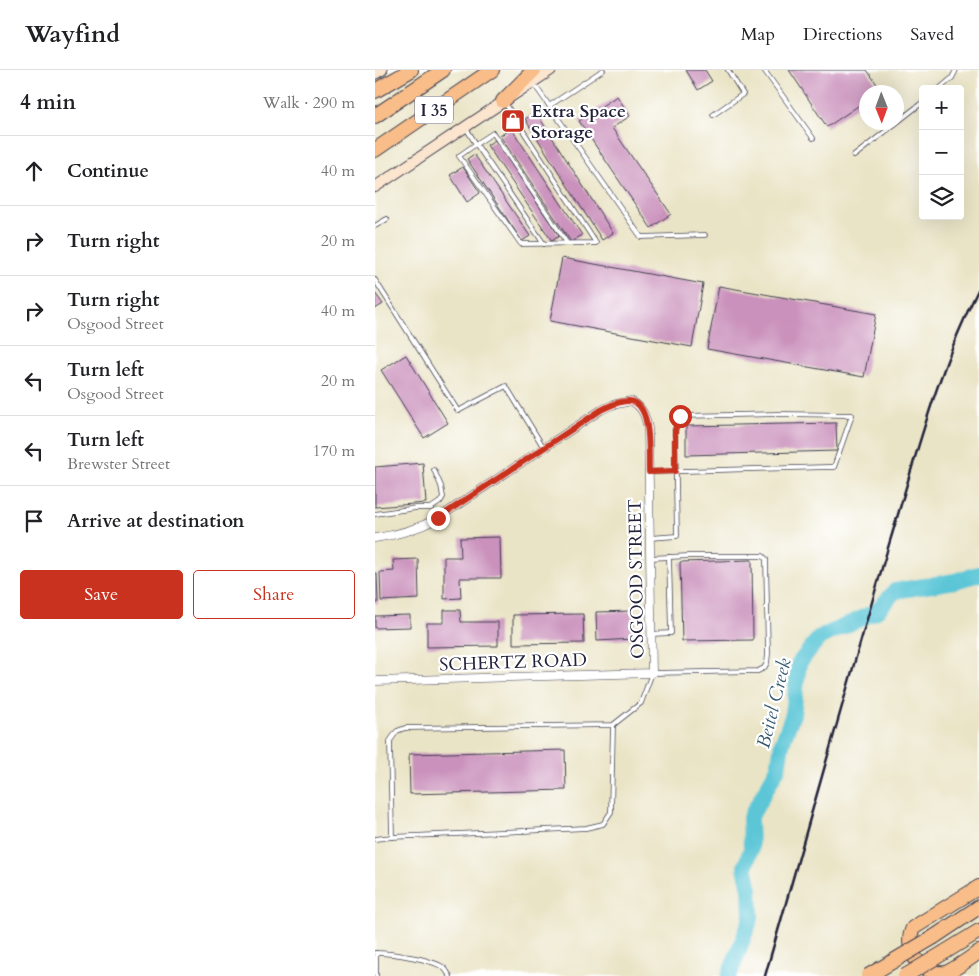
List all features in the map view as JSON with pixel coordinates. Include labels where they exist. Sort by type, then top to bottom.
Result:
[{"type":"highway","points":[[375,91],[411,70]]},
{"type":"highway","name":"I 35","points":[[375,116],[443,70]]},
{"type":"highway","name":"I 35","points":[[375,150],[492,70]]},
{"type":"highway","points":[[503,101],[533,76]]},
{"type":"highway","points":[[979,887],[913,928],[909,941],[913,958],[923,971],[937,974],[945,973],[979,952]]},
{"type":"highway","points":[[868,976],[979,908]]},
{"type":"highway","points":[[905,976],[979,931]]},
{"type":"main road","points":[[375,74],[382,70]]},
{"type":"main road","points":[[533,76],[551,70]]},
{"type":"main road","points":[[375,187],[503,101]]},
{"type":"street","name":"OSGOOD STREET","points":[[544,448],[612,404],[631,401],[641,407],[647,422],[652,673]]},
{"type":"street","points":[[375,538],[397,535],[438,518],[544,448]]},
{"type":"street","name":"SCHERTZ ROAD","points":[[375,681],[652,673]]},
{"type":"lane","points":[[549,106],[603,70]]},
{"type":"lane","points":[[713,115],[743,94],[729,70]]},
{"type":"lane","points":[[764,70],[813,138]]},
{"type":"lane","points":[[944,85],[952,78],[956,70]]},
{"type":"lane","points":[[533,76],[549,106],[641,237],[705,235]]},
{"type":"lane","points":[[503,101],[596,243],[567,244],[521,244],[459,156],[493,133],[567,244]]},
{"type":"lane","points":[[854,156],[919,105]]},
{"type":"lane","points":[[465,126],[544,244]]},
{"type":"lane","points":[[375,226],[387,219]]},
{"type":"lane","points":[[375,280],[458,411],[506,386],[544,448]]},
{"type":"lane","points":[[649,472],[675,471],[834,467],[852,415],[680,416],[675,430],[675,471],[677,536],[650,538]]},
{"type":"lane","points":[[375,514],[416,508],[431,508],[440,502],[443,497],[441,486],[434,470]]},
{"type":"lane","points":[[431,508],[438,518]]},
{"type":"lane","points":[[392,837],[390,741],[397,731],[405,728],[613,725],[641,703],[652,673],[757,671],[764,668],[767,663],[768,654],[767,560],[763,556],[650,558]]},
{"type":"lane","points":[[652,634],[671,633],[669,557]]},
{"type":"lane","points":[[375,839],[586,828],[603,824],[611,812],[613,725]]},
{"type":"lane","points":[[376,976],[375,953],[389,953],[429,962],[445,968],[450,976]]},
{"type":"building","points":[[686,70],[705,70],[712,81],[698,90]]},
{"type":"building","points":[[789,70],[867,70],[878,85],[859,85],[859,105],[827,127]]},
{"type":"building","points":[[617,96],[630,116],[612,128],[671,214],[651,228],[579,121]]},
{"type":"building","points":[[536,112],[613,233],[602,240],[525,119]]},
{"type":"building","points":[[511,128],[582,235],[571,242],[500,136]]},
{"type":"building","points":[[495,140],[559,236],[552,241],[487,145]]},
{"type":"building","points":[[474,154],[530,236],[522,241],[467,159]]},
{"type":"building","points":[[463,167],[480,193],[467,202],[450,175]]},
{"type":"building","points":[[562,258],[703,284],[692,347],[550,321]]},
{"type":"building","points":[[719,286],[876,314],[864,377],[707,349]]},
{"type":"building","points":[[375,293],[383,304],[375,309]]},
{"type":"building","points":[[406,355],[448,423],[424,438],[381,370]]},
{"type":"building","points":[[836,423],[837,451],[686,455],[686,426]]},
{"type":"building","points":[[423,463],[426,503],[375,507],[375,467]]},
{"type":"building","points":[[500,537],[501,578],[460,578],[461,598],[444,599],[444,557],[461,557],[460,538]]},
{"type":"building","points":[[418,559],[419,599],[381,601],[380,572],[394,571],[393,560]]},
{"type":"building","points":[[752,560],[753,640],[682,641],[680,562]]},
{"type":"building","points":[[375,573],[377,573],[378,603],[375,604]]},
{"type":"building","points":[[444,610],[460,610],[461,622],[498,622],[498,646],[427,647],[427,623],[444,623]]},
{"type":"building","points":[[632,611],[633,639],[597,641],[596,612]]},
{"type":"building","points":[[583,614],[584,643],[513,644],[513,615]]},
{"type":"building","points":[[410,615],[410,627],[375,628],[375,616]]},
{"type":"building","points":[[565,750],[566,790],[410,794],[409,754]]},
{"type":"waterway","name":"Beitel Creek","points":[[729,976],[751,918],[750,889],[745,867],[751,849],[750,818],[778,768],[782,743],[793,714],[799,663],[819,638],[877,611],[895,591],[955,581],[979,574]]},
{"type":"railway","points":[[765,976],[858,649],[919,445],[951,349],[979,288]]},
{"type":"place","name":"Extra Space Storage","points":[[513,121]]},
{"type":"route","points":[[438,518],[601,410],[612,404],[622,402],[631,401],[636,403],[641,407],[645,415],[648,428],[649,472],[675,471],[675,430],[680,416]]}]
